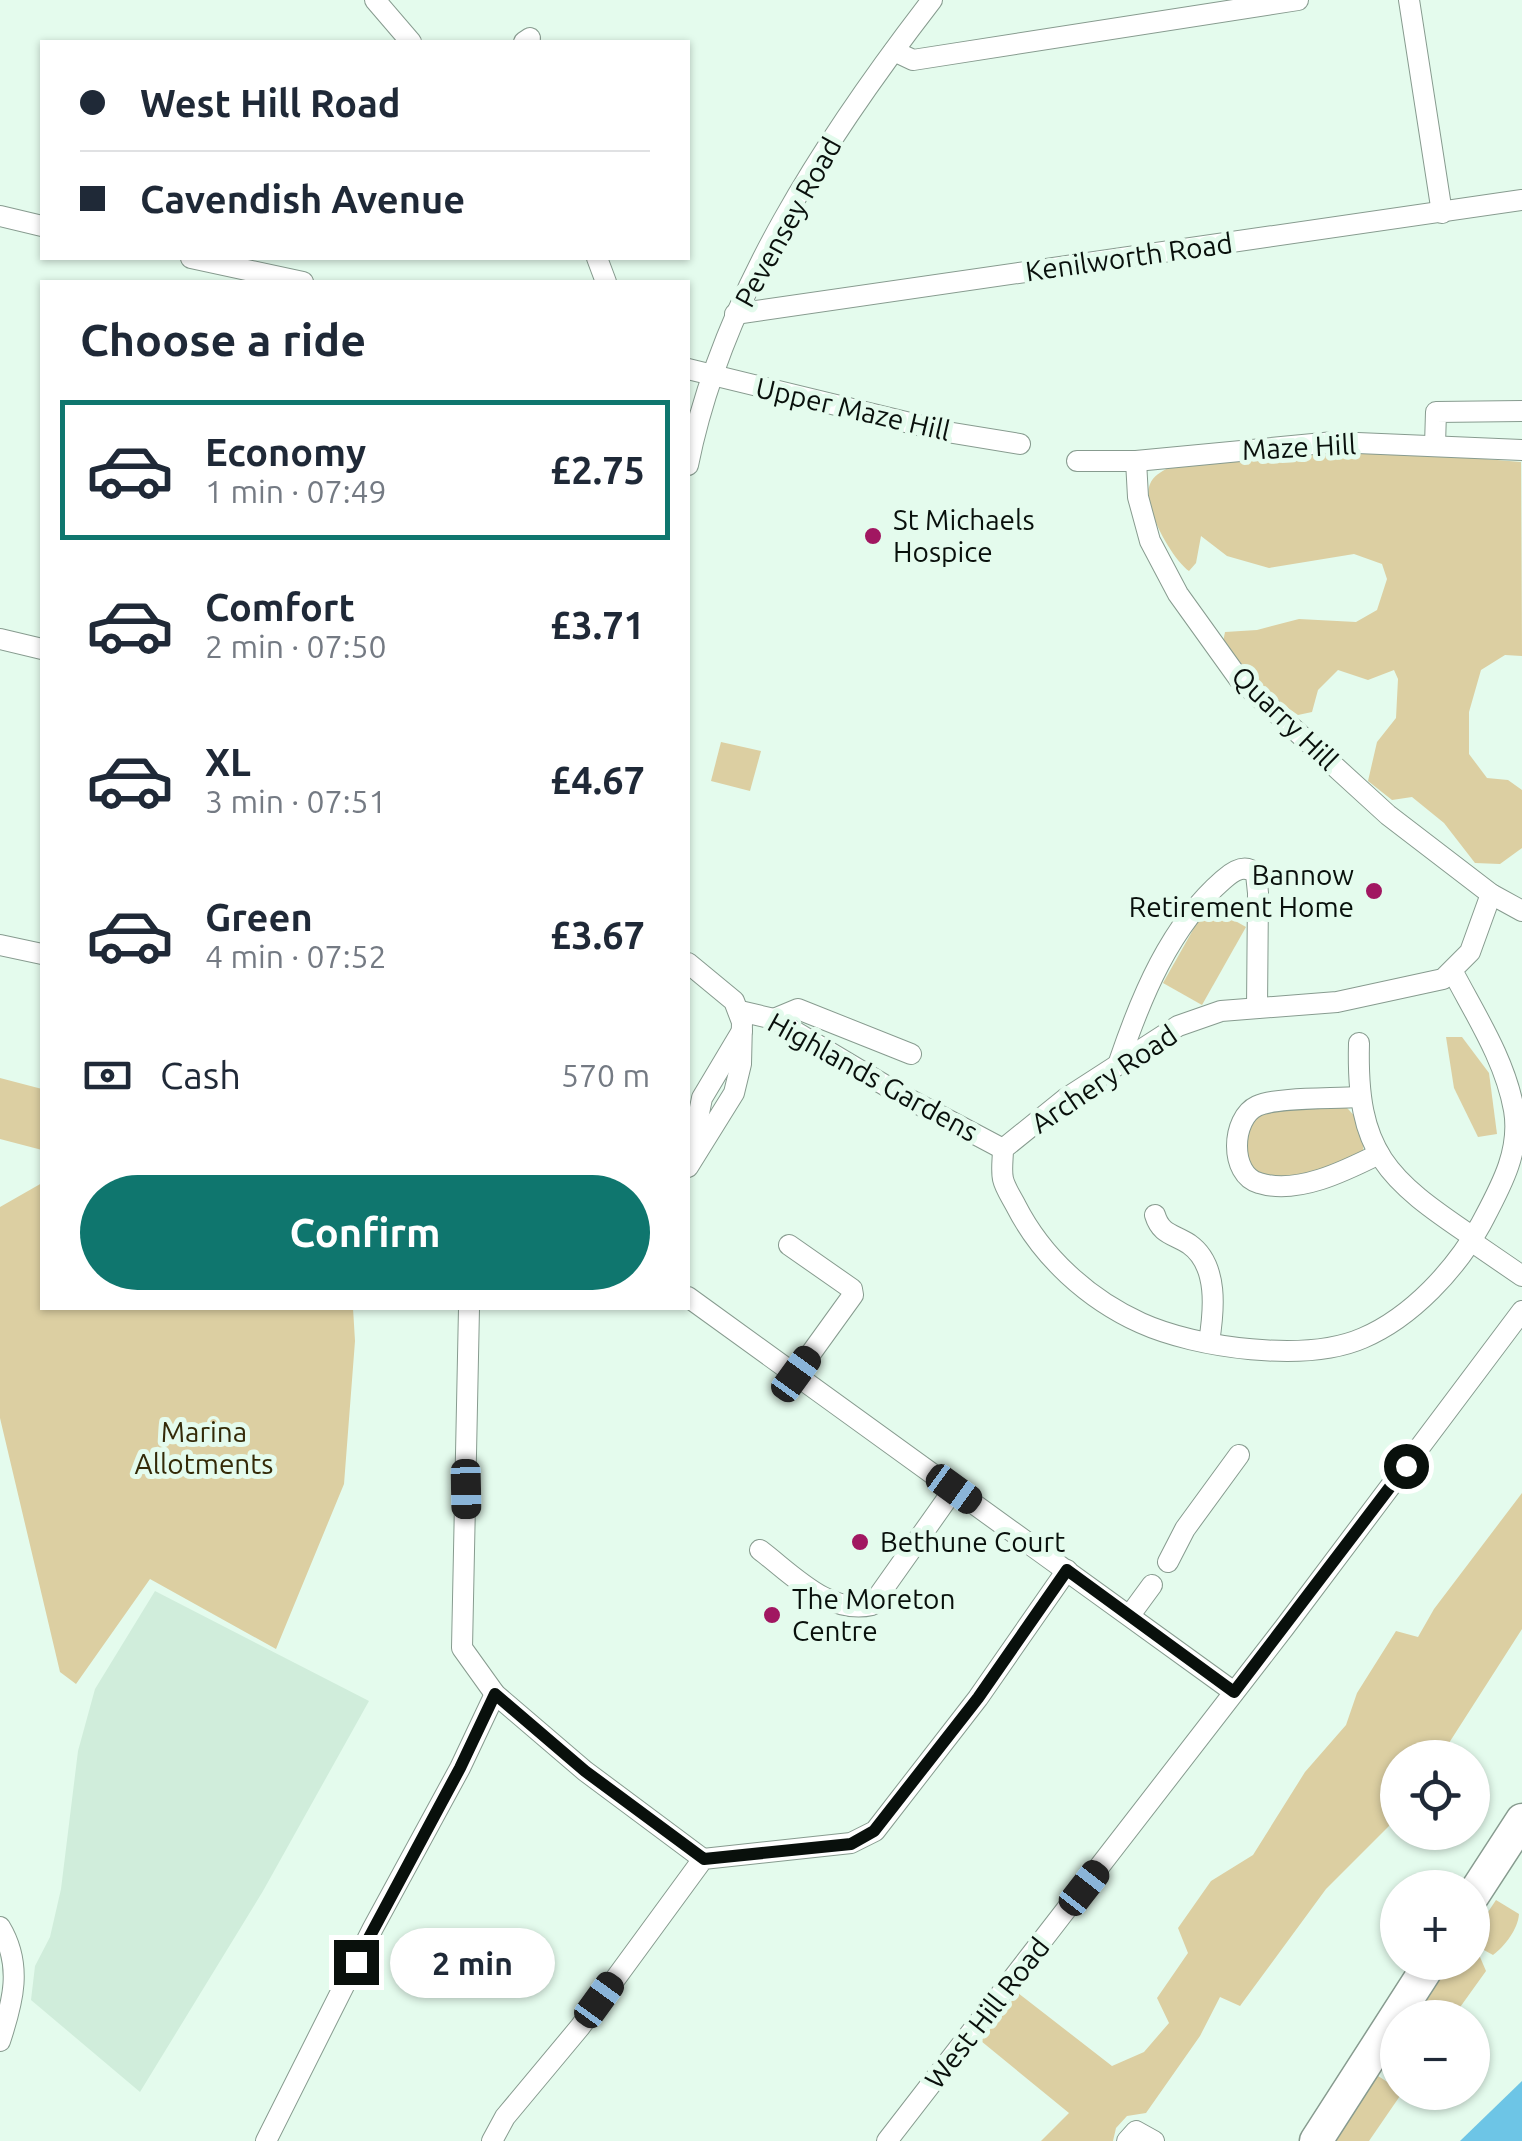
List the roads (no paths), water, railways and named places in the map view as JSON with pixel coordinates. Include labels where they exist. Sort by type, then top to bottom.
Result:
[{"type":"highway","points":[[1490,1870],[1522,1820]]},
{"type":"highway","points":[[1316,2141],[1419,1980]]},
{"type":"street","points":[[375,0],[409,40]]},
{"type":"street","name":"Pevensey Road","points":[[690,455],[698,416],[736,314],[768,249],[848,114],[932,0]]},
{"type":"street","points":[[894,51],[913,60],[1237,5],[1298,0]]},
{"type":"street","points":[[1410,0],[1442,213]]},
{"type":"street","name":"Kenilworth Road","points":[[736,314],[1522,200]]},
{"type":"street","points":[[0,216],[40,226]]},
{"type":"street","points":[[199,260],[294,280]]},
{"type":"street","name":"Upper Maze Hill","points":[[690,369],[947,432],[1020,444]]},
{"type":"street","points":[[1435,445],[1436,412],[1522,411]]},
{"type":"street","name":"Maze Hill","points":[[1077,461],[1136,462],[1286,444],[1522,450]]},
{"type":"street","name":"Quarry Hill","points":[[1136,462],[1138,496],[1150,541],[1178,594],[1239,679],[1388,814],[1491,894],[1522,912]]},
{"type":"street","points":[[0,639],[40,649]]},
{"type":"street","points":[[1120,1062],[1156,970],[1183,926],[1213,888],[1243,868],[1256,874],[1258,893],[1256,1008]]},
{"type":"street","points":[[1452,972],[1470,952],[1491,894]]},
{"type":"street","points":[[0,945],[40,954]]},
{"type":"street","points":[[690,965],[734,1000],[741,1021],[702,1098],[690,1157]]},
{"type":"street","name":"Archery Road","points":[[1452,972],[1502,1067],[1514,1113],[1513,1153],[1506,1177],[1472,1239],[1424,1299],[1363,1338],[1302,1352],[1273,1352],[1209,1342],[1144,1325],[1119,1312],[1050,1258],[1027,1227],[1002,1178],[1003,1148],[1065,1098],[1178,1026],[1221,1012],[1337,1002],[1401,990],[1443,979],[1452,972]]},
{"type":"street","points":[[774,1019],[798,1009],[911,1054]]},
{"type":"street","name":"Highlands Gardens","points":[[741,1021],[774,1019],[904,1096],[1003,1148]]},
{"type":"street","points":[[1358,1043],[1358,1096],[1378,1154],[1394,1178],[1522,1276]]},
{"type":"street","points":[[1358,1096],[1259,1104],[1244,1115],[1238,1134],[1239,1162],[1253,1182],[1291,1184],[1322,1178],[1378,1154]]},
{"type":"street","points":[[1155,1214],[1165,1233],[1191,1245],[1209,1276],[1214,1292],[1209,1342]]},
{"type":"street","points":[[789,1245],[852,1289],[853,1295],[796,1374]]},
{"type":"street","points":[[690,1298],[1234,1692]]},
{"type":"street","points":[[469,1310],[462,1648],[495,1694],[585,1771],[704,1859],[851,1844],[874,1831],[978,1698],[1067,1570]]},
{"type":"street","name":"West Hill Road","points":[[887,2141],[1522,1311]]},
{"type":"street","points":[[1168,1562],[1186,1529],[1239,1455]]},
{"type":"street","points":[[760,1550],[832,1603],[853,1609],[872,1605],[954,1489]]},
{"type":"street","points":[[1130,1616],[1152,1585]]},
{"type":"street","points":[[266,2141],[495,1694]]},
{"type":"street","points":[[492,2141],[505,2117],[580,2027],[704,1859]]},
{"type":"street","points":[[0,1927],[15,1964],[15,1983],[0,2042]]},
{"type":"street","points":[[1129,2138],[1141,2132],[1154,2141]]},
{"type":"water","points":[[1522,2081],[1522,2141],[1460,2141]]},
{"type":"place","name":"St Michaels Hospice","points":[[873,536]]},
{"type":"place","name":"Bannow Retirement Home","points":[[1374,891]]},
{"type":"place","name":"Bethune Court","points":[[860,1542]]},
{"type":"place","name":"The Moreton Centre","points":[[772,1615]]},
{"type":"park label","name":"Marina Allotments","points":[[204,1448]]}]
